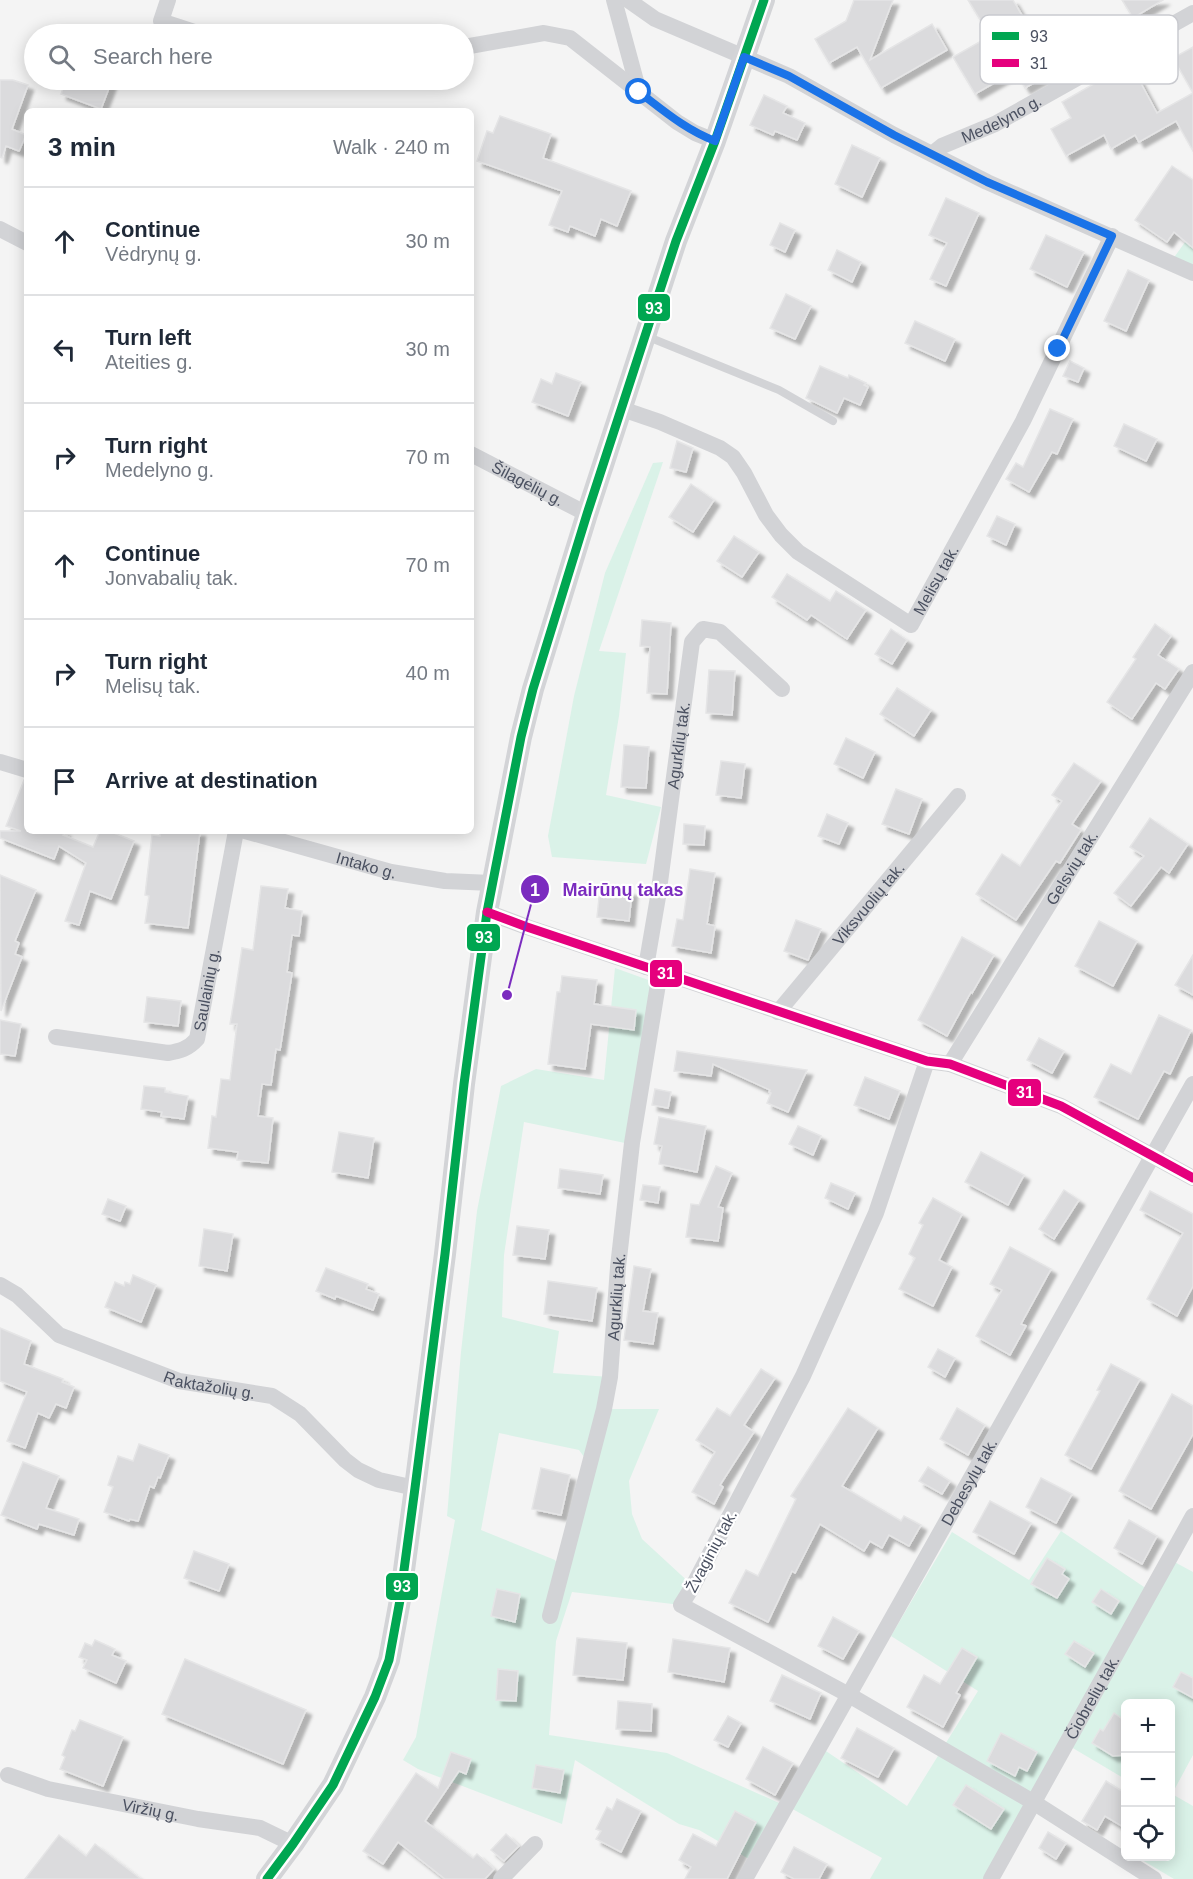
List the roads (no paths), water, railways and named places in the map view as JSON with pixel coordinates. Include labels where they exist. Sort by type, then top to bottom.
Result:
[{"type":"street","points":[[168,0],[161,21],[170,24]]},
{"type":"street","points":[[614,0],[639,92]]},
{"type":"street","points":[[628,0],[655,19],[789,76],[987,182],[1193,273]]},
{"type":"street","points":[[267,1879],[333,1785],[375,1697],[389,1660],[400,1600],[415,1488],[487,912],[524,727],[587,513],[676,241],[715,141],[764,0]]},
{"type":"street","name":"Medelyno g.","points":[[1178,21],[1193,13]]},
{"type":"street","points":[[474,45],[544,33],[570,38],[677,122],[695,134],[715,141]]},
{"type":"street","name":"Medelyno g.","points":[[932,154],[942,146],[995,124],[1066,84]]},
{"type":"street","points":[[0,229],[24,241]]},
{"type":"street","name":"Melisų tak.","points":[[622,410],[660,422],[720,448],[733,457],[744,472],[766,514],[781,535],[798,552],[911,625],[1023,421],[1112,236]]},
{"type":"street","name":"Šilagėlių g.","points":[[474,456],[587,513]]},
{"type":"street","name":"Agurklių tak.","points":[[550,1616],[604,1409],[610,1377],[618,1267],[653,969],[658,897],[692,642],[703,628],[720,632],[782,689]]},
{"type":"street","name":"Gelsvių tak.","points":[[950,1065],[1193,672]]},
{"type":"street","points":[[0,762],[24,769]]},
{"type":"street","name":"Viksvuolių tak.","points":[[778,1012],[958,796]]},
{"type":"street","name":"Saulainių g.","points":[[56,1037],[168,1053],[184,1050],[192,1045],[197,1039],[235,834]]},
{"type":"street","name":"Intako g.","points":[[256,834],[391,872],[445,880],[492,883]]},
{"type":"street","points":[[487,912],[778,1012],[927,1060],[950,1065],[1061,1106],[1193,1178]]},
{"type":"street","name":"Žvaginių tak.","points":[[927,1060],[876,1213],[803,1376],[681,1605],[849,1695],[1033,1802],[1154,1879]]},
{"type":"street","name":"Debesylų tak.","points":[[745,1879],[1193,1084]]},
{"type":"street","name":"Raktažolių g.","points":[[0,1285],[17,1295],[58,1335],[179,1381],[272,1395],[300,1414],[345,1460],[358,1470],[379,1480],[415,1488]]},
{"type":"street","name":"Čiobrelių tak.","points":[[991,1879],[1193,1516]]},
{"type":"street","name":"Viržių g.","points":[[8,1775],[48,1789],[198,1819],[260,1828],[293,1844]]},
{"type":"street","points":[[501,1879],[536,1844]]},
{"type":"lane","points":[[646,336],[779,390],[833,421]]},
{"type":"place","name":"Mairūnų takas","points":[[507,995]]}]
